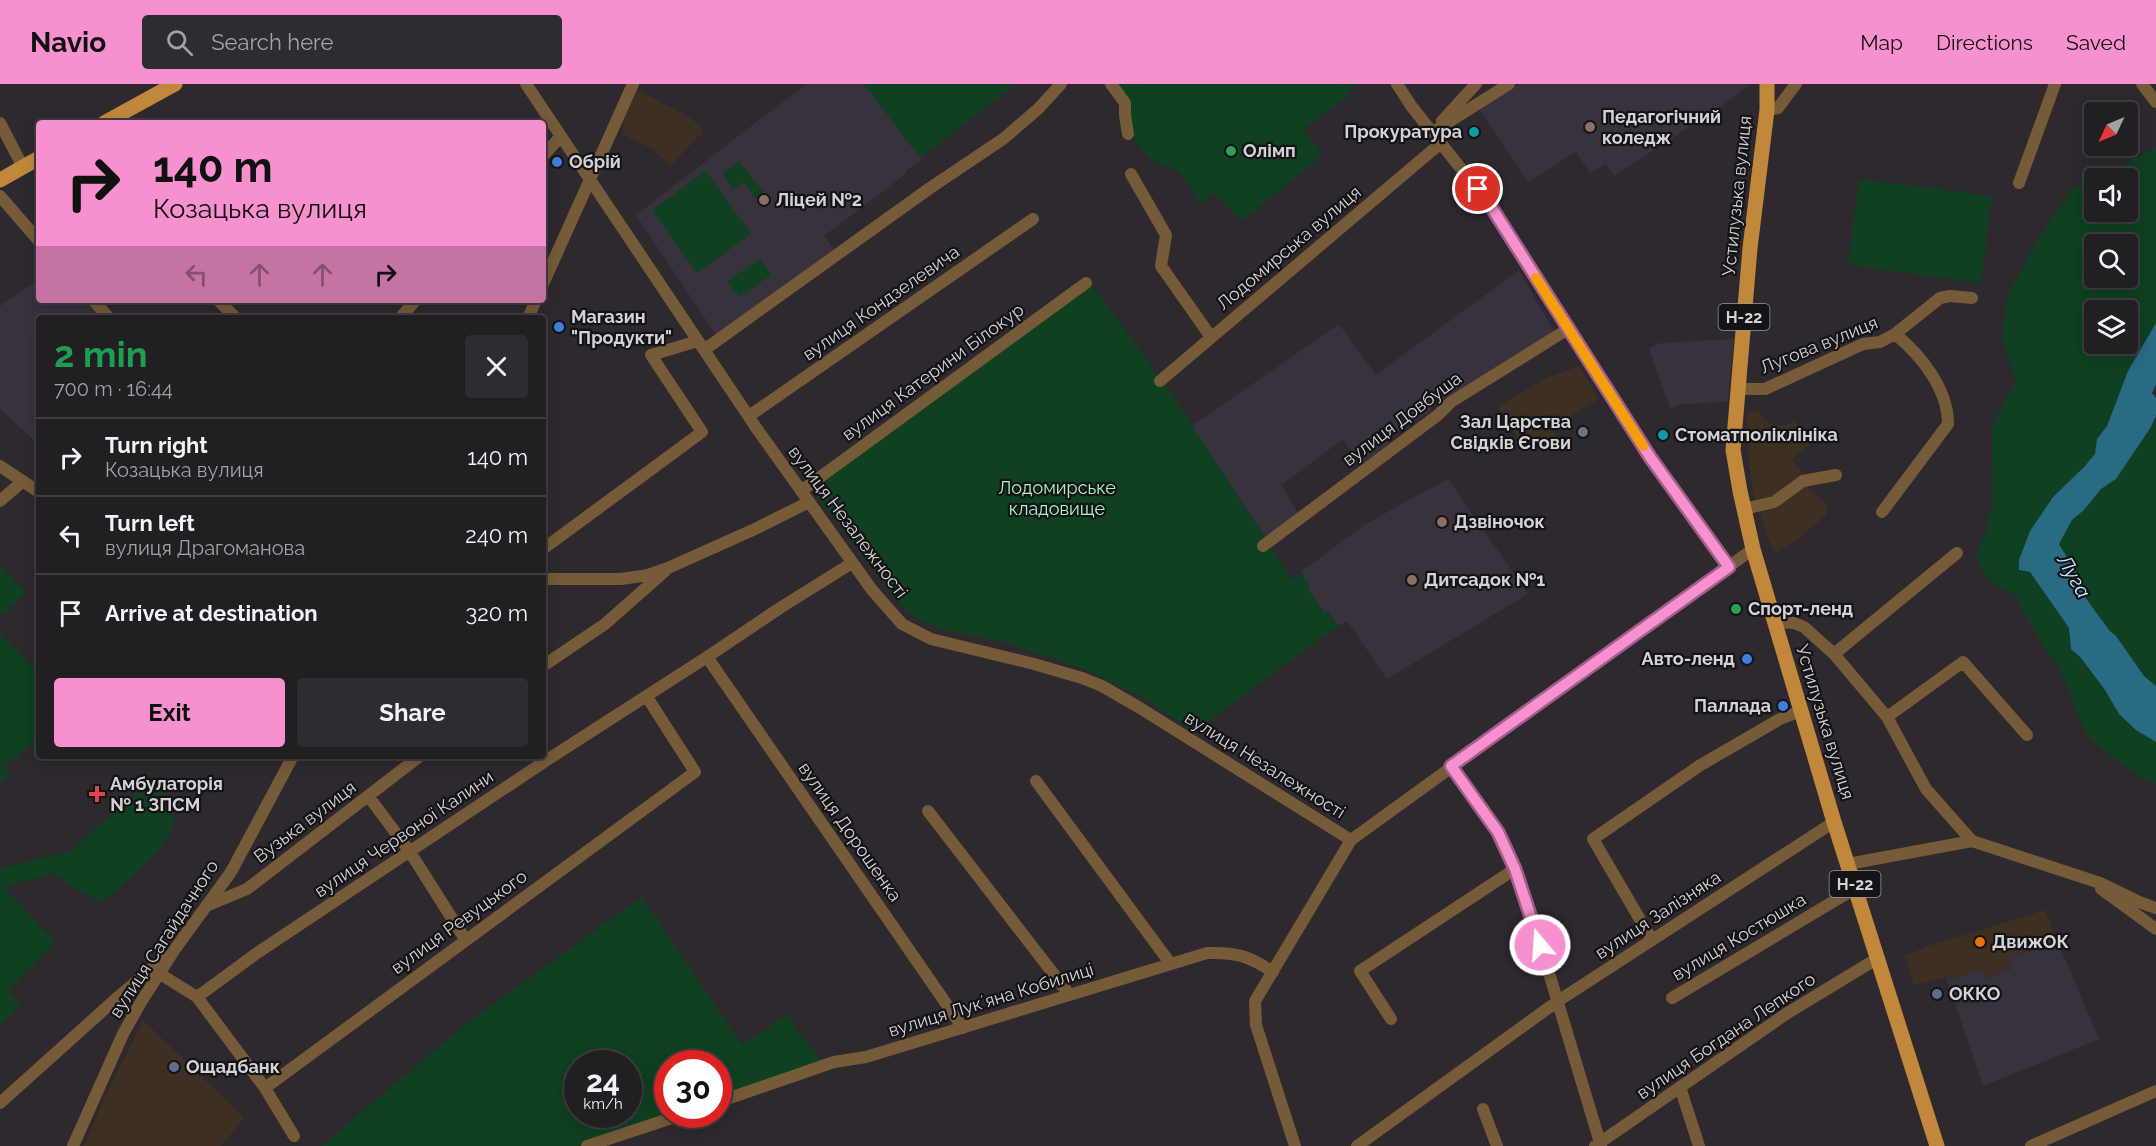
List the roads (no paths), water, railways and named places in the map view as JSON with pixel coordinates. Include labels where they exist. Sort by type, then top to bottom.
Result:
[{"type":"main road","points":[[109,120],[175,84]]},
{"type":"main road","name":"Устилузька вулиця","points":[[1767,84],[1767,111],[1749,248],[1733,450],[1753,549],[1774,622],[1834,822],[1937,1146]]},
{"type":"main road","points":[[0,180],[36,160]]},
{"type":"street","name":"вулиця Незалежності","points":[[526,84],[749,416],[852,563],[902,624],[931,639],[1034,664],[1102,686],[1350,840]]},
{"type":"street","points":[[546,277],[633,84]]},
{"type":"street","points":[[546,547],[702,432],[651,355],[701,345],[1003,139],[1038,109],[1061,84]]},
{"type":"street","points":[[1111,84],[1125,103],[1128,134]]},
{"type":"street","points":[[1397,84],[1490,205],[1650,457],[1729,567]]},
{"type":"street","points":[[1433,132],[1476,84]]},
{"type":"street","points":[[1433,132],[1509,84]]},
{"type":"street","points":[[1767,111],[1778,108],[1796,84]]},
{"type":"street","points":[[2019,183],[2055,84]]},
{"type":"street","points":[[2142,84],[2156,102]]},
{"type":"street","points":[[0,123],[23,167]]},
{"type":"street","points":[[546,153],[561,136]]},
{"type":"street","name":"Лодомирська вулиця","points":[[1160,381],[1441,143]]},
{"type":"street","points":[[1131,174],[1166,235],[1161,266],[1211,338]]},
{"type":"street","points":[[0,196],[36,238]]},
{"type":"street","name":"вулиця Кондзелевича","points":[[749,416],[1033,219]]},
{"type":"street","name":"вулиця Катерини Білокур","points":[[801,490],[1086,283]]},
{"type":"street","name":"Лугова вулиця","points":[[1739,388],[1765,389],[1863,344],[1880,342],[1895,334],[1940,298],[1950,296],[1972,298]]},
{"type":"street","points":[[96,303],[106,315]]},
{"type":"street","points":[[221,303],[233,315]]},
{"type":"street","points":[[403,315],[413,303]]},
{"type":"street","name":"вулиця Довбуша","points":[[1263,546],[1438,415],[1451,402],[1568,329]]},
{"type":"street","points":[[1882,512],[1948,424],[1948,411],[1937,385],[1917,353],[1895,334]]},
{"type":"street","points":[[0,466],[36,490]]},
{"type":"street","points":[[1744,509],[1774,502],[1803,481],[1836,475]]},
{"type":"street","points":[[0,501],[22,480]]},
{"type":"street","points":[[546,580],[621,579],[648,575],[755,529],[809,502]]},
{"type":"street","points":[[1295,1146],[1256,1024],[1255,1001],[1350,840],[1753,549]]},
{"type":"street","points":[[1834,654],[1957,553]]},
{"type":"street","name":"вулиця Червоної Калини","points":[[197,997],[257,953],[783,606],[852,563]]},
{"type":"street","points":[[546,664],[605,624],[668,568]]},
{"type":"street","points":[[1774,622],[1794,623],[1804,627],[1834,654],[1887,717],[1926,789],[1972,841]]},
{"type":"street","name":"вулиця Дорошенка","points":[[707,657],[963,1028]]},
{"type":"street","points":[[1887,717],[1963,662],[2027,735]]},
{"type":"street","name":"вулиця Ревуцького","points":[[265,1088],[695,772],[647,696]]},
{"type":"street","points":[[1653,940],[1593,839],[1699,766],[1780,719],[1801,711]]},
{"type":"street","name":"вулиця Сагайдачного","points":[[73,1146],[115,1050],[141,1002],[175,949],[231,872],[291,759]]},
{"type":"street","name":"Вузька вулиця","points":[[206,906],[247,889],[416,759]]},
{"type":"street","points":[[1451,766],[1498,832],[1515,869],[1558,1001],[1599,1145]]},
{"type":"street","points":[[1036,781],[1170,963]]},
{"type":"street","points":[[369,797],[410,852],[465,939]]},
{"type":"street","points":[[928,811],[1069,994]]},
{"type":"street","name":"вулиця Залізняка","points":[[1357,1146],[1558,1001],[1834,822]]},
{"type":"street","points":[[1848,864],[1972,841],[2086,878],[2156,908]]},
{"type":"street","points":[[1391,1019],[1360,971],[1515,869]]},
{"type":"street","points":[[2086,878],[2156,929]]},
{"type":"street","name":"вулиця Костюшка","points":[[1672,998],[1856,888]]},
{"type":"street","points":[[0,1103],[130,986],[175,949]]},
{"type":"street","name":"вулиця Лукʼяна Кобилиці","points":[[732,1097],[834,1062],[866,1057],[1207,953],[1228,952],[1243,955],[1273,972]]},
{"type":"street","name":"вулиця Богдана Лепкого","points":[[1599,1145],[1786,1014],[1878,958]]},
{"type":"street","points":[[160,974],[197,997],[265,1088],[294,1136]]},
{"type":"street","points":[[130,986],[141,994],[141,1002]]},
{"type":"street","points":[[1680,1087],[1699,1146]]},
{"type":"street","points":[[2031,1146],[2156,1091]]},
{"type":"street","points":[[1484,1109],[1497,1146]]},
{"type":"street","points":[[588,1146],[654,1124]]},
{"type":"water","name":"Луга","points":[[2156,323],[2156,384],[2152,393],[2156,398],[2156,415],[2151,427],[2116,479],[2101,489],[2084,510],[2072,520],[2059,544],[2082,582],[2085,597],[2144,676],[2156,686],[2156,742],[2136,730],[2119,714],[2105,690],[2081,658],[2071,649],[2069,628],[2030,572],[2019,570],[2019,560],[2030,531],[2053,497],[2095,454],[2097,439],[2107,426],[2128,371]]},
{"type":"place","name":"Педагогічний коледж","points":[[1590,127]]},
{"type":"place","name":"Прокуратура","points":[[1474,132]]},
{"type":"place","name":"Олімп","points":[[1231,151]]},
{"type":"place","name":"Обрій","points":[[557,162]]},
{"type":"place","name":"Ліцей №2","points":[[764,200]]},
{"type":"place","name":"Магазин \"Продукти\"","points":[[559,327]]},
{"type":"place","name":"Зал Царства Свідків Єгови","points":[[1583,432]]},
{"type":"place","name":"Стоматполіклініка","points":[[1663,435]]},
{"type":"place","name":"Дзвіночок","points":[[1442,522]]},
{"type":"place","name":"Дитсадок №1","points":[[1412,580]]},
{"type":"place","name":"Спорт-ленд","points":[[1736,609]]},
{"type":"place","name":"Авто-ленд","points":[[1747,659]]},
{"type":"place","name":"Паллада","points":[[1783,706]]},
{"type":"place","name":"Амбулаторія № 1 ЗПСМ","points":[[97,794]]},
{"type":"place","name":"ДвижОК","points":[[1980,942]]},
{"type":"place","name":"ОККО","points":[[1937,994]]},
{"type":"place","name":"Ощадбанк","points":[[174,1067]]},
{"type":"park label","name":"Лодомирське кладовище","points":[[1057,498]]}]
